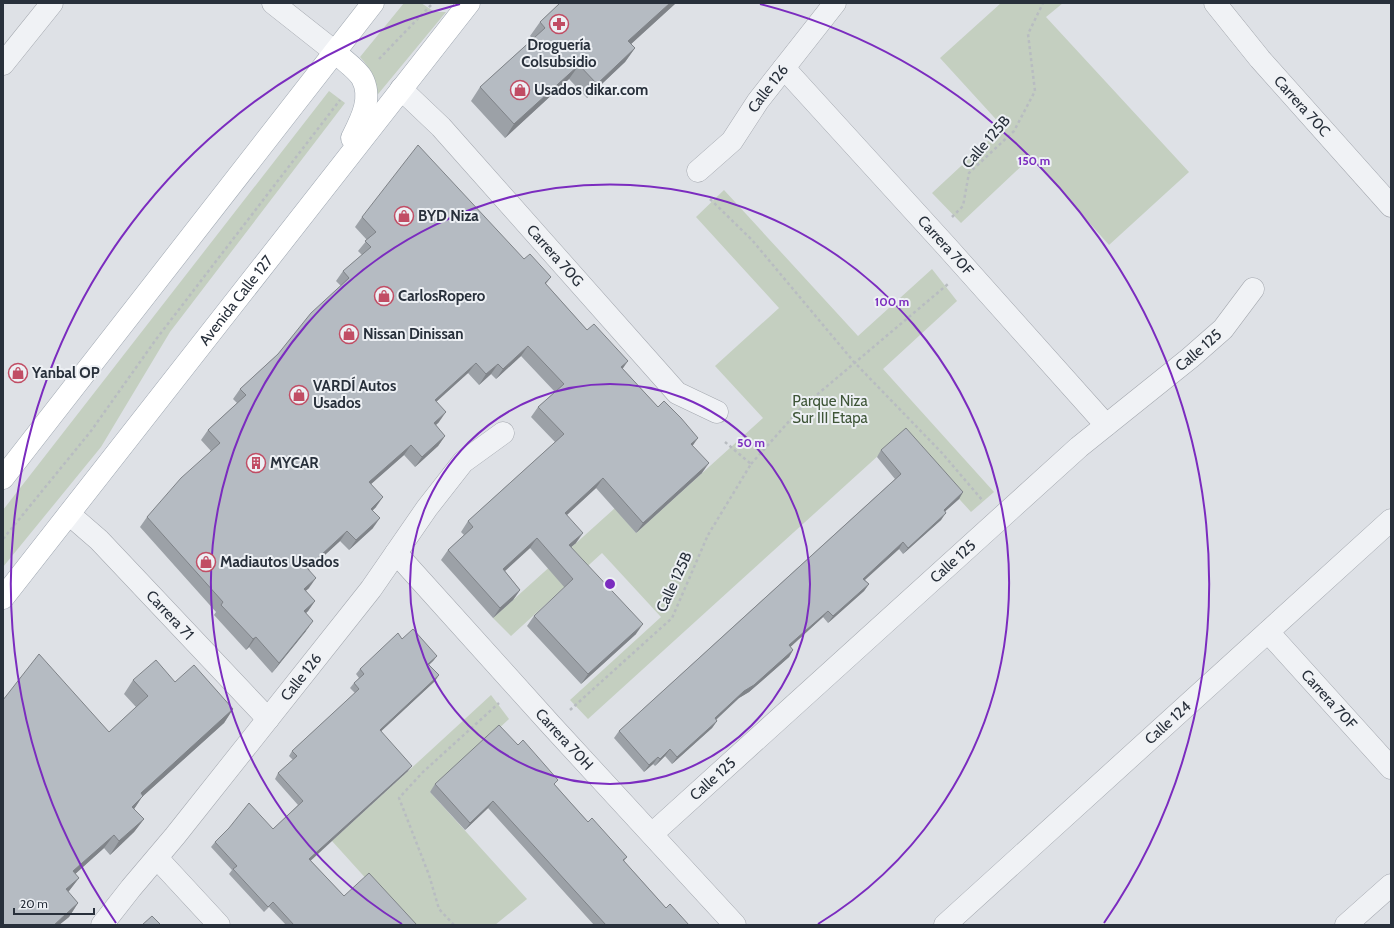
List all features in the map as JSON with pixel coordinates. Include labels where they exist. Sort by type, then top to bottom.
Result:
[{"type":"main road","points":[[3,478],[373,3]]},
{"type":"main road","name":"Avenida Calle 127","points":[[3,598],[466,4]]},
{"type":"main road","points":[[328,181],[359,124],[366,107],[366,90],[362,77],[335,52]]},
{"type":"street","points":[[3,64],[52,3]]},
{"type":"street","points":[[273,3],[335,52]]},
{"type":"street","name":"Calle 126","points":[[698,171],[732,141],[758,101],[834,3]]},
{"type":"street","name":"Carrera 70C","points":[[1215,3],[1260,59],[1391,206]]},
{"type":"street","name":"Carrera 70F","points":[[784,68],[942,241],[1106,425]]},
{"type":"street","name":"Carrera 70G","points":[[401,89],[441,126],[677,393],[717,412]]},
{"type":"street","name":"Calle 125","points":[[652,834],[1078,447],[1190,358],[1223,329],[1253,289]]},
{"type":"street","name":"Calle 126","points":[[102,925],[371,589],[463,462],[503,433]]},
{"type":"street","name":"Carrera 71","points":[[69,514],[99,540],[268,719]]},
{"type":"street","name":"Calle 124","points":[[945,925],[1391,520]]},
{"type":"street","name":"Carrera 70H","points":[[396,553],[551,725],[735,925]]},
{"type":"street","name":"Carrera 70F","points":[[1268,632],[1391,768]]},
{"type":"street","points":[[157,858],[218,925]]},
{"type":"street","points":[[1346,925],[1391,885]]},
{"type":"path","points":[[3,539],[91,431],[157,338],[343,97],[433,3]]},
{"type":"path","name":"Calle 125B","points":[[952,218],[963,206],[969,173],[1014,131],[1035,91],[1028,34],[1043,3]]},
{"type":"path","points":[[710,199],[752,240],[854,362],[942,453],[984,502]]},
{"type":"path","name":"Calle 125B","points":[[567,713],[672,618],[708,535],[751,464],[800,409],[954,279]]},
{"type":"path","points":[[725,442],[751,464]]},
{"type":"path","points":[[454,925],[439,909],[399,798],[423,772],[501,701]]},
{"type":"green space","points":[[404,3],[421,3],[435,12],[446,12],[374,99],[374,81],[368,67],[360,57]]},
{"type":"green space","points":[[1001,3],[1063,3],[1046,17],[1189,172],[1109,245],[1031,157],[961,223],[932,193],[1003,127],[940,58]]},
{"type":"green space","points":[[329,91],[345,103],[170,332],[101,447],[3,567],[3,510]]},
{"type":"green space","name":"Parque Niza Sur III Etapa","points":[[724,190],[858,336],[932,269],[957,301],[883,369],[994,492],[971,512],[901,435],[588,719],[570,700],[661,617],[602,553],[511,636],[493,618],[615,508],[636,533],[763,418],[715,366],[779,308],[696,217]]},
{"type":"green space","points":[[491,695],[509,719],[430,792],[527,899],[495,925],[408,925],[332,841]]},
{"type":"building","points":[[560,3],[670,3],[628,41],[635,48],[597,84],[579,65],[514,124],[480,87],[545,28],[540,22]]},
{"type":"building","points":[[418,145],[524,259],[530,254],[551,277],[545,283],[587,330],[594,324],[628,361],[621,367],[658,407],[664,401],[681,418],[698,438],[691,444],[709,463],[643,523],[603,478],[565,513],[583,533],[569,545],[643,624],[588,674],[534,616],[573,579],[537,538],[503,569],[520,590],[500,608],[448,550],[473,527],[468,521],[564,434],[538,407],[564,384],[528,346],[503,369],[498,364],[486,374],[476,363],[435,400],[446,412],[434,423],[445,436],[422,457],[411,445],[369,482],[383,497],[371,509],[380,518],[356,540],[347,531],[307,568],[316,578],[304,589],[315,601],[304,611],[313,621],[279,663],[256,637],[253,639],[221,605],[223,602],[147,517],[181,478],[220,443],[208,430],[246,395],[240,389],[278,354],[311,313],[349,278],[343,271],[371,247],[365,241],[376,232],[362,217]]},
{"type":"building","points":[[906,428],[963,492],[944,510],[946,513],[908,548],[903,542],[863,579],[869,584],[833,616],[828,611],[789,645],[793,650],[754,685],[744,691],[715,718],[717,721],[677,757],[670,749],[660,759],[658,757],[649,765],[619,731],[901,474],[881,450]]},
{"type":"building","points":[[413,629],[437,656],[428,664],[439,675],[380,730],[412,766],[309,859],[344,896],[369,873],[417,925],[294,925],[273,902],[268,907],[233,869],[237,866],[215,842],[229,828],[249,803],[273,829],[303,801],[278,773],[297,756],[292,751],[359,689],[354,683],[364,674],[360,669],[398,633],[402,639]]},
{"type":"building","points":[[39,654],[109,732],[148,696],[133,680],[156,660],[175,682],[194,665],[233,709],[141,793],[143,796],[132,807],[144,819],[119,841],[114,835],[73,871],[79,878],[66,889],[78,903],[54,925],[3,925],[3,700]]},
{"type":"building","points":[[499,725],[518,745],[523,740],[558,780],[554,784],[570,802],[588,822],[592,818],[627,857],[623,860],[666,908],[670,904],[689,925],[606,925],[493,801],[470,823],[435,784]]},
{"type":"building","points":[[152,916],[161,925],[142,925]]},
{"type":"place","name":"Droguería Colsubsidio","points":[[559,24]]},
{"type":"place","name":"Usados dikar.com","points":[[520,90]]},
{"type":"place","name":"BYD Niza","points":[[404,216]]},
{"type":"place","name":"CarlosRopero","points":[[384,296]]},
{"type":"place","name":"Nissan Dinissan","points":[[349,334]]},
{"type":"place","name":"Yanbal OP","points":[[18,373]]},
{"type":"place","name":"VARDÍ Autos Usados","points":[[299,395]]},
{"type":"place","name":"MYCAR","points":[[256,463]]},
{"type":"place","name":"Madiautos Usados","points":[[206,562]]}]
